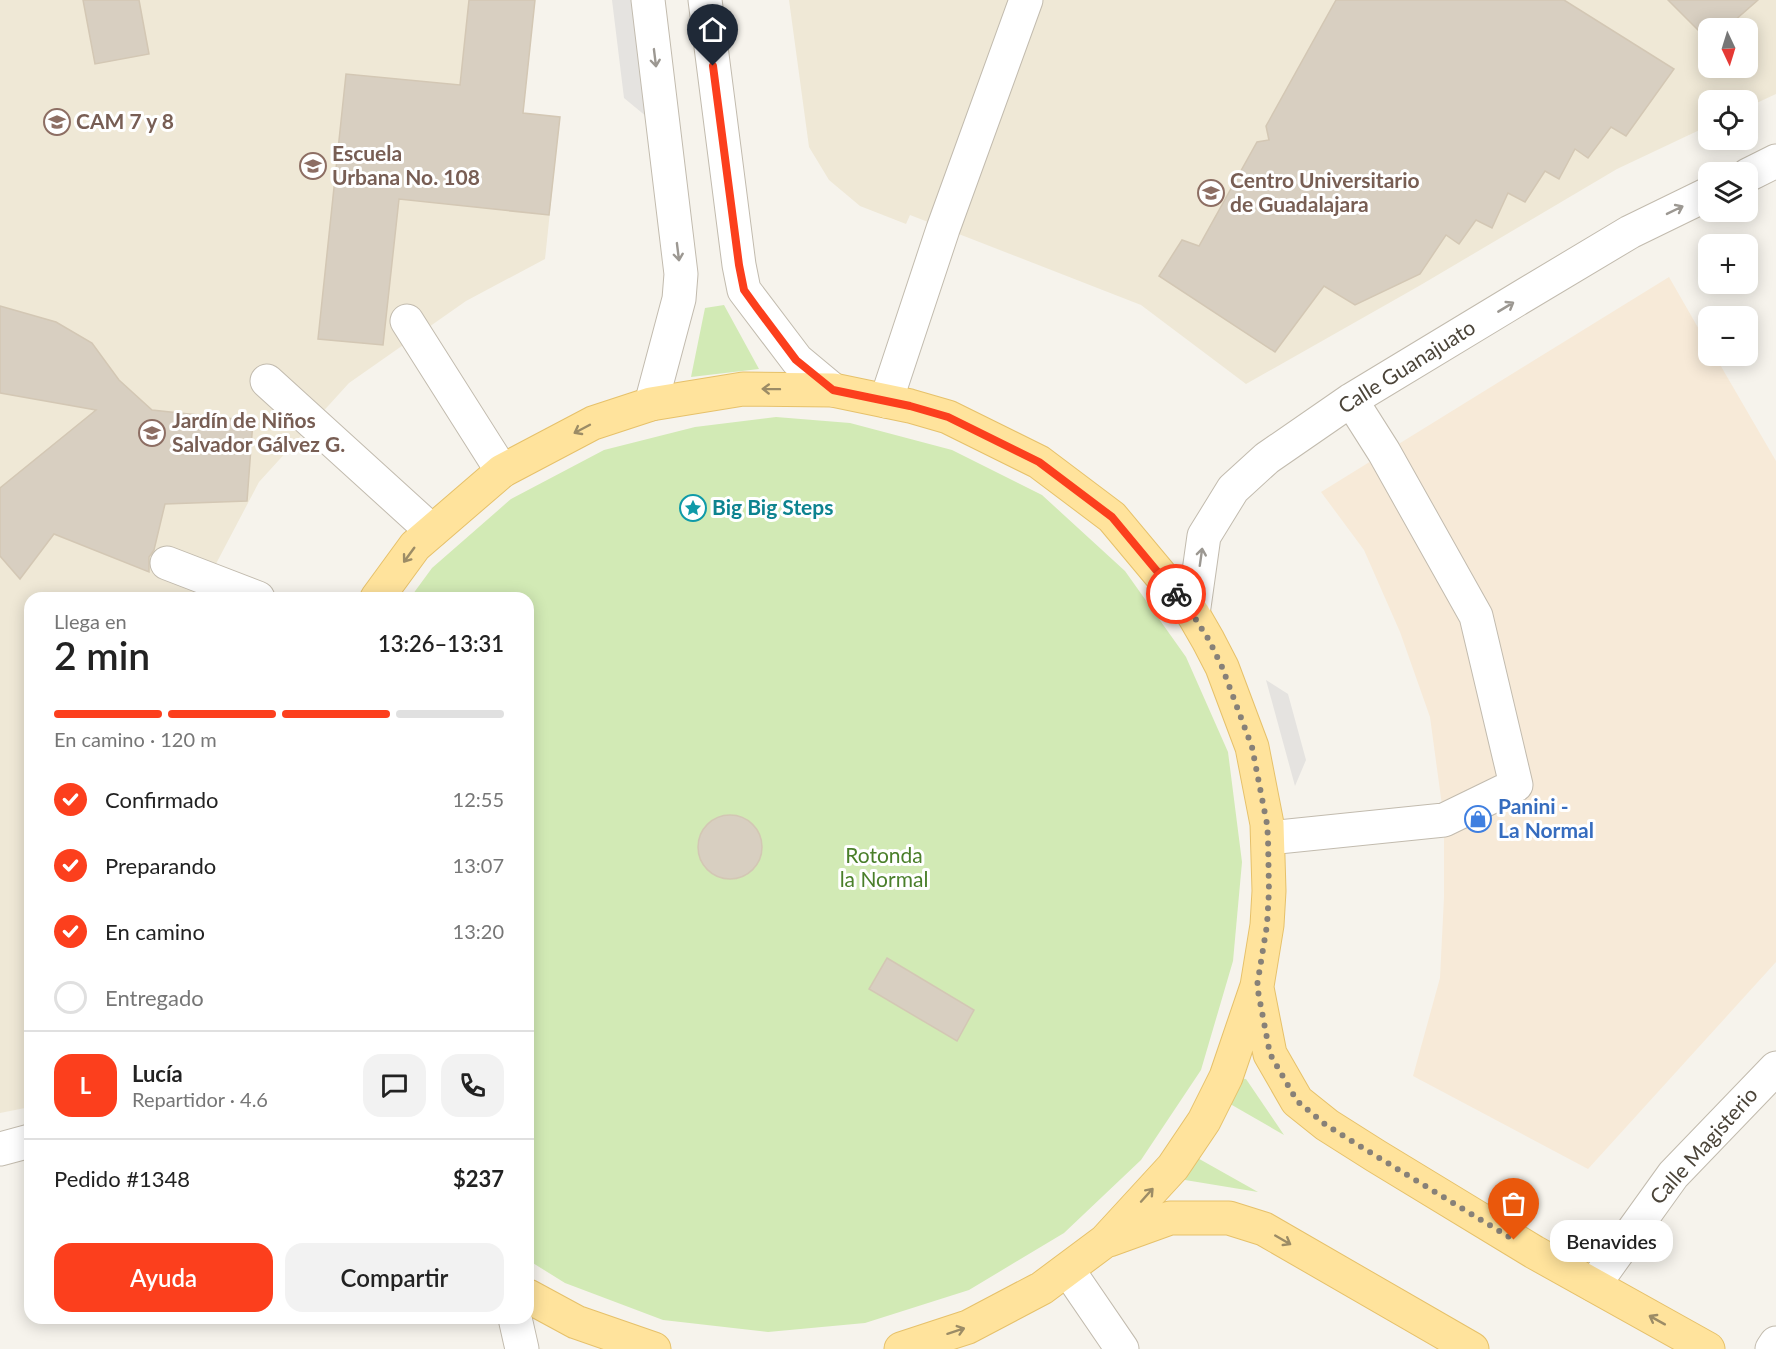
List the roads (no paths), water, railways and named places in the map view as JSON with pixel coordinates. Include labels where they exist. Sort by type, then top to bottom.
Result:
[{"type":"main road","points":[[381,592],[415,546],[502,471],[593,423],[651,404],[743,389],[833,390],[948,417],[1039,462],[1112,517],[1193,615],[1222,667],[1252,747],[1267,824],[1269,891],[1267,925],[1257,986],[1226,1077],[1203,1121],[1173,1167],[1105,1241],[1042,1288],[968,1327],[901,1349]]},
{"type":"main road","points":[[1257,986],[1270,1054],[1297,1101],[1326,1125],[1534,1252],[1708,1349]]},
{"type":"main road","points":[[1105,1241],[1170,1218],[1229,1218],[1264,1229],[1472,1349]]},
{"type":"main road","points":[[534,1301],[580,1336],[654,1349]]},
{"type":"street","points":[[648,0],[681,274],[679,299],[651,404]]},
{"type":"street","points":[[705,0],[744,290],[796,360],[833,390]]},
{"type":"street","points":[[886,401],[943,229],[1026,0]]},
{"type":"street","points":[[1758,170],[1776,161]]},
{"type":"street","name":"Calle Guanajuato","points":[[1193,615],[1204,536],[1233,489],[1267,458],[1351,400],[1630,232],[1698,199]]},
{"type":"street","points":[[407,321],[502,471]]},
{"type":"street","points":[[267,381],[432,531]]},
{"type":"street","points":[[1268,838],[1444,820],[1516,785],[1476,616],[1384,452],[1351,400]]},
{"type":"street","points":[[167,563],[242,592]]},
{"type":"street","name":"Calle Magisterio","points":[[1594,1285],[1673,1174],[1776,1068]]},
{"type":"street","points":[[0,1149],[24,1143]]},
{"type":"street","points":[[1068,1270],[1122,1349]]},
{"type":"street","points":[[516,1324],[522,1349]]},
{"type":"street","points":[[1772,1349],[1776,1343]]},
{"type":"place","name":"CAM 7 y 8","points":[[57,122]]},
{"type":"place","name":"Escuela Urbana No. 108","points":[[313,166]]},
{"type":"place","name":"Centro Universitario de Guadalajara","points":[[1211,193]]},
{"type":"place","name":"Jardín de Niños Salvador Gálvez G.","points":[[152,433]]},
{"type":"place","name":"Big Big Steps","points":[[693,508]]},
{"type":"place","name":"Panini - La Normal","points":[[1478,819]]},
{"type":"place","name":"Benavides","points":[[1514,1240]]},
{"type":"park label","name":"Rotonda la Normal","points":[[884,868]]}]
